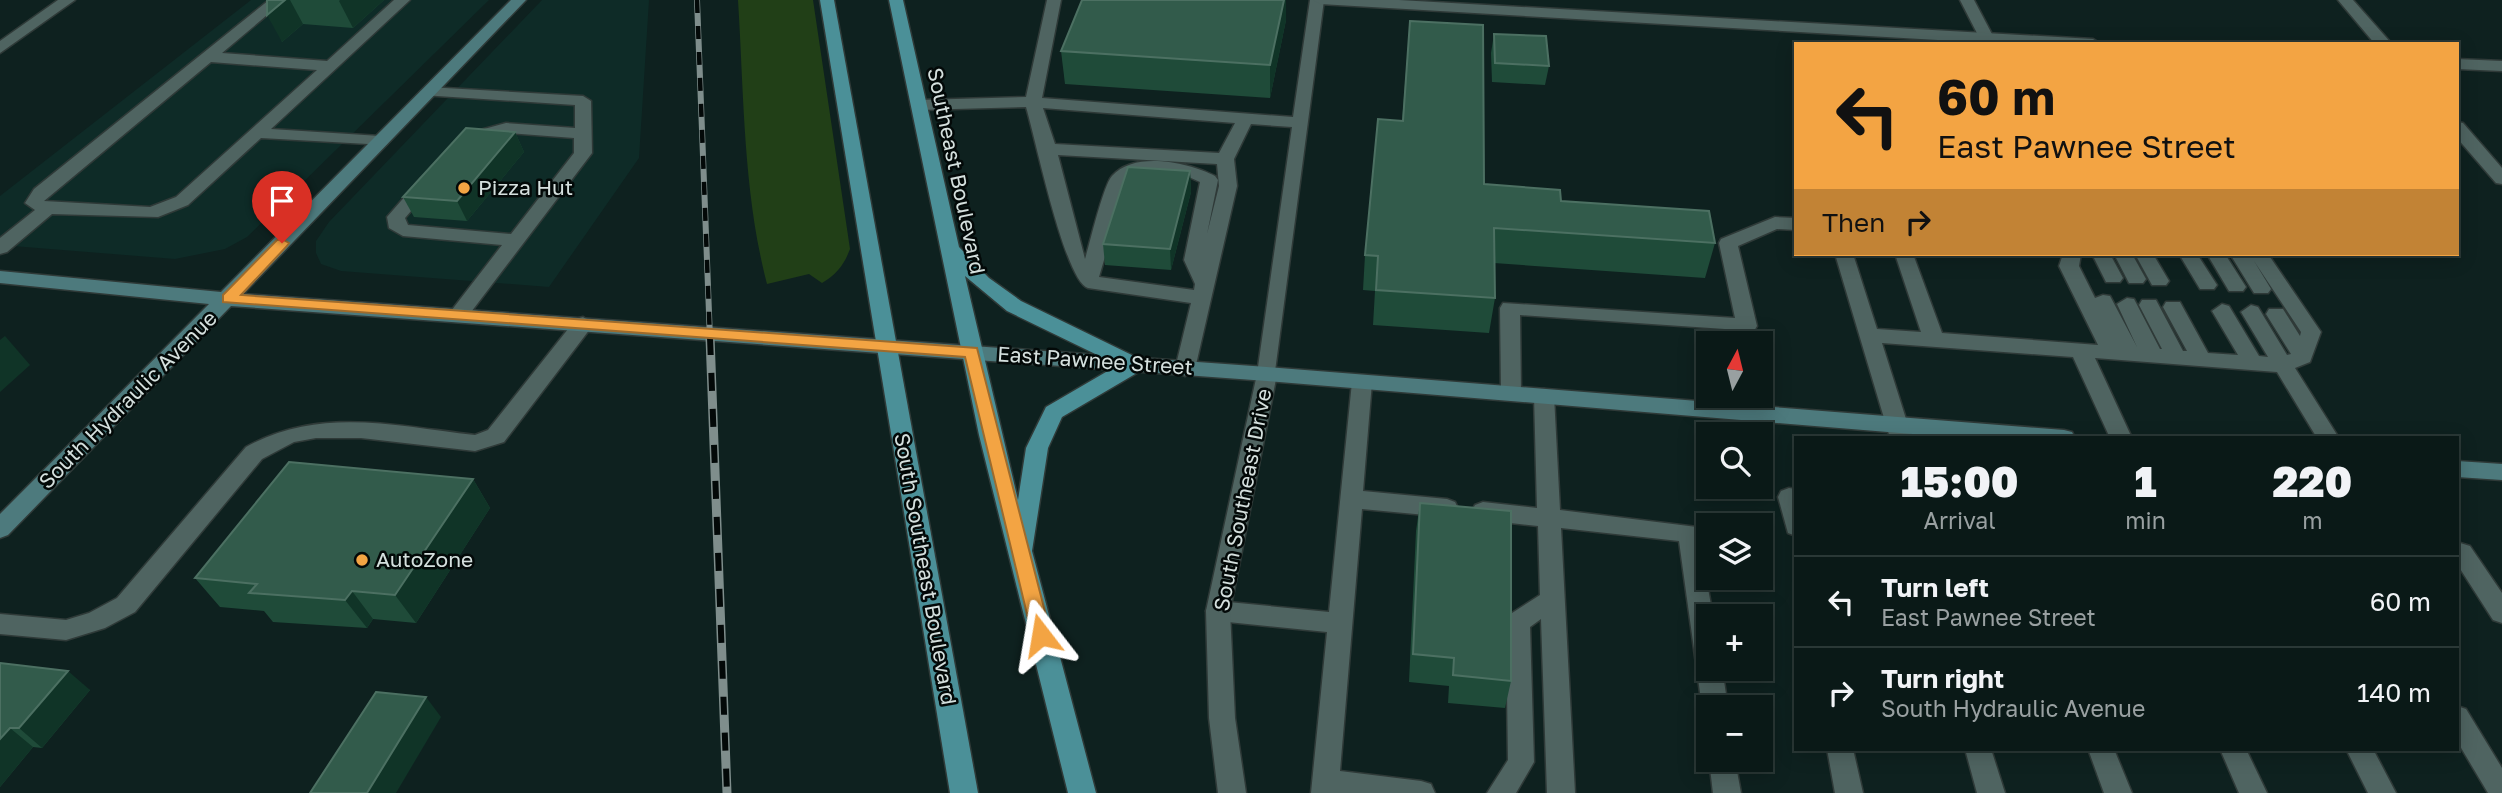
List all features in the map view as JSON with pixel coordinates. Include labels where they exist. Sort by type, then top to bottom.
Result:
[{"type":"main road","name":"South Hydraulic Avenue","points":[[0,529],[519,0]]},
{"type":"main road","points":[[827,0],[889,345]]},
{"type":"main road","name":"Southeast Boulevard","points":[[896,0],[971,352]]},
{"type":"main road","points":[[949,248],[982,282],[1014,306],[1135,365]]},
{"type":"main road","name":"East Pawnee Street","points":[[0,277],[228,299],[889,345],[1544,396],[1696,402]]},
{"type":"main road","name":"South Southeast Boulevard","points":[[889,345],[964,793]]},
{"type":"main road","points":[[971,352],[1082,793]]},
{"type":"main road","points":[[1021,556],[1037,448],[1054,412],[1135,365]]},
{"type":"main road","name":"East Pawnee Street","points":[[1758,408],[1899,431],[2017,436]]},
{"type":"main road","points":[[2459,469],[2502,472]]},
{"type":"street","points":[[0,48],[68,0]]},
{"type":"street","points":[[278,0],[40,193],[34,203],[48,208],[152,213],[182,201],[402,0]]},
{"type":"street","points":[[1054,0],[1033,102],[1048,149],[1075,257],[1088,282]]},
{"type":"street","points":[[1319,0],[2057,42]]},
{"type":"street","name":"South Southeast Drive","points":[[1232,793],[1222,718],[1218,611],[1268,374],[1300,123],[1319,0]]},
{"type":"street","points":[[1645,0],[1648,18]]},
{"type":"street","points":[[1967,0],[1986,38]]},
{"type":"street","points":[[2345,0],[2382,42]]},
{"type":"street","points":[[208,57],[331,66]]},
{"type":"street","points":[[2459,64],[2502,66]]},
{"type":"street","points":[[428,92],[583,101],[583,153],[457,314]]},
{"type":"street","points":[[919,106],[1033,102],[1300,123]]},
{"type":"street","points":[[1185,369],[1228,186],[1226,159],[1245,119]]},
{"type":"street","points":[[457,148],[471,137],[506,128],[583,134]]},
{"type":"street","points":[[2459,129],[2502,179]]},
{"type":"street","points":[[257,133],[380,141]]},
{"type":"street","points":[[1048,149],[1226,159]]},
{"type":"street","points":[[1088,282],[1119,179],[1130,170],[1160,166],[1194,171],[1209,180],[1193,260],[1204,291]]},
{"type":"street","points":[[440,168],[396,217],[396,224],[403,230],[515,240]]},
{"type":"street","points":[[0,248],[48,208]]},
{"type":"street","points":[[1728,331],[1746,326],[1728,243],[1775,223],[1794,224]]},
{"type":"street","points":[[1845,256],[1899,431]]},
{"type":"street","points":[[1905,256],[1934,340]]},
{"type":"street","points":[[2072,256],[2069,266],[2121,354]]},
{"type":"street","points":[[2080,256],[2090,276]]},
{"type":"street","points":[[2102,256],[2113,278]]},
{"type":"street","points":[[2124,256],[2136,279]]},
{"type":"street","points":[[2145,256],[2159,281]]},
{"type":"street","points":[[2190,256],[2207,285]]},
{"type":"street","points":[[2217,256],[2236,287]]},
{"type":"street","points":[[2240,256],[2261,289]]},
{"type":"street","points":[[2260,256],[2311,332],[2303,357]]},
{"type":"street","points":[[1088,282],[1204,291]]},
{"type":"street","points":[[2103,302],[2121,354]]},
{"type":"street","points":[[2127,304],[2153,356]]},
{"type":"street","points":[[2149,305],[2176,358]]},
{"type":"street","points":[[2173,307],[2202,360]]},
{"type":"street","points":[[1511,393],[1510,308],[1704,331]]},
{"type":"street","points":[[2222,311],[2253,363]]},
{"type":"street","points":[[2251,312],[2327,436]]},
{"type":"street","points":[[2276,314],[2303,357]]},
{"type":"street","points":[[0,624],[66,630],[96,621],[126,605],[254,453],[273,442],[298,433],[328,428],[475,443],[496,436],[583,324]]},
{"type":"street","points":[[1869,335],[2283,365],[2303,357]]},
{"type":"street","points":[[2081,351],[2119,436]]},
{"type":"street","points":[[1362,382],[1325,787],[1421,793]]},
{"type":"street","points":[[1544,396],[1561,793]]},
{"type":"street","points":[[1794,498],[1789,497],[1794,518]]},
{"type":"street","points":[[1352,499],[1689,533],[1699,604]]},
{"type":"street","points":[[2459,551],[2462,552],[2502,613]]},
{"type":"street","points":[[1501,793],[1521,762],[1518,622],[1553,599]]},
{"type":"street","points":[[1218,611],[1341,623]]},
{"type":"street","points":[[2459,720],[2502,792]]},
{"type":"street","points":[[1840,751],[1849,793]]},
{"type":"street","points":[[1979,751],[1991,793]]},
{"type":"street","points":[[2102,751],[2119,793]]},
{"type":"street","points":[[2234,751],[2253,793]]},
{"type":"street","points":[[2360,751],[2382,793]]},
{"type":"street","points":[[1724,772],[1727,793]]},
{"type":"shaded area","points":[[251,0],[489,0],[247,237],[225,249],[175,259],[0,245],[0,196]]},
{"type":"shaded area","points":[[542,0],[649,0],[639,158],[549,287],[341,271],[321,264],[316,253],[316,241],[329,222]]},
{"type":"green space","points":[[738,0],[813,0],[850,249],[839,269],[822,283],[809,274],[767,284],[749,178]]},
{"type":"building","points":[[267,0],[285,0],[267,15]]},
{"type":"building","points":[[1082,0],[1284,0],[1270,65],[1061,51]]},
{"type":"building","points":[[1410,21],[1483,25],[1484,184],[1560,190],[1561,201],[1709,211],[1715,243],[1494,228],[1495,298],[1376,290],[1378,256],[1365,255],[1378,119],[1403,121]]},
{"type":"building","points":[[1494,34],[1546,36],[1549,66],[1495,63]]},
{"type":"building","points":[[466,128],[515,132],[457,201],[403,197]]},
{"type":"building","points":[[1128,167],[1190,171],[1170,249],[1103,244]]},
{"type":"building","points":[[289,462],[473,479],[395,595],[352,591],[345,600],[249,593],[257,584],[195,578]]},
{"type":"building","points":[[1420,503],[1511,511],[1511,681],[1453,675],[1454,658],[1413,654]]},
{"type":"building","points":[[0,663],[68,671],[19,728],[10,728],[0,739]]},
{"type":"building","points":[[376,692],[426,697],[367,793],[310,793]]},
{"type":"railway","points":[[697,0],[710,339]]},
{"type":"railway","points":[[710,337],[727,793]]},
{"type":"place","name":"Pizza Hut","points":[[464,188]]},
{"type":"place","name":"AutoZone","points":[[362,560]]},
{"type":"route","points":[[282,243],[228,299],[971,352],[1041,635]]}]
